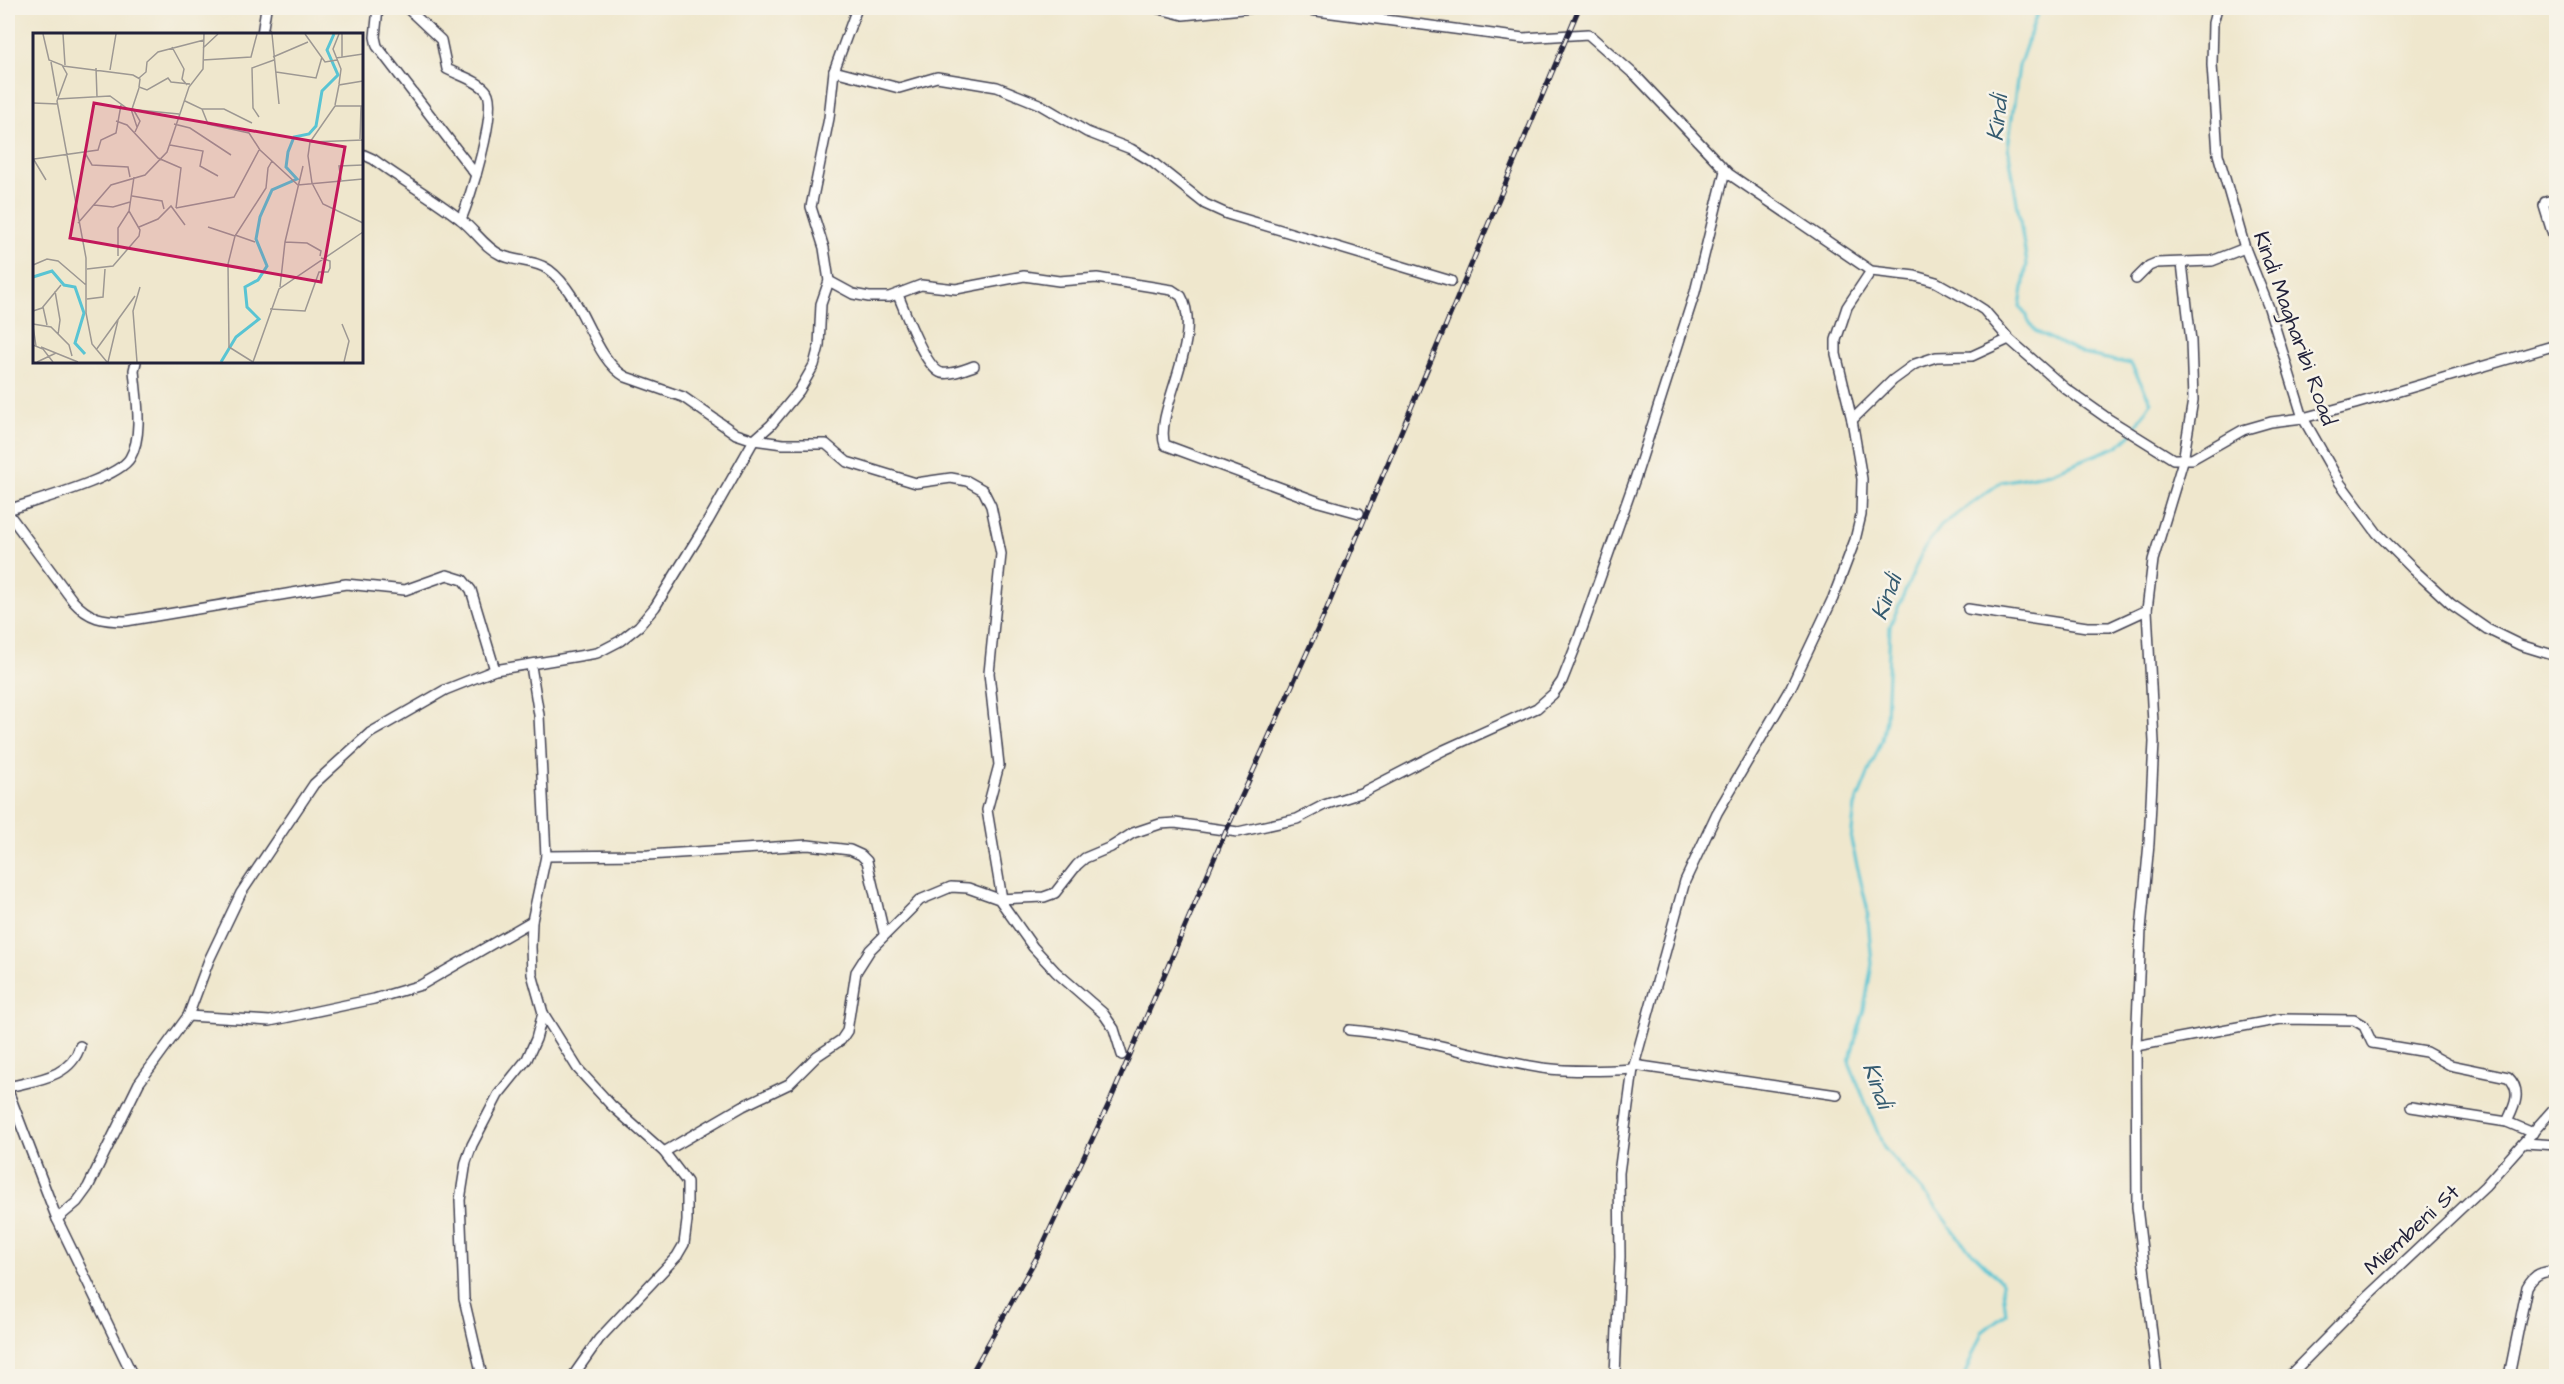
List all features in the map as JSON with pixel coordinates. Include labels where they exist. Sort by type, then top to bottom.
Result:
[{"type":"street","points":[[262,33],[266,8]]},
{"type":"street","points":[[378,8],[375,37],[377,46],[476,175]]},
{"type":"street","points":[[407,8],[441,40],[447,69],[481,86],[488,93],[490,110],[471,198],[461,219]]},
{"type":"street","points":[[57,1220],[77,1202],[88,1187],[139,1083],[188,1016],[208,960],[241,893],[314,784],[370,733],[408,709],[445,690],[495,670],[531,666],[597,653],[620,641],[639,626],[655,607],[754,440],[771,425],[799,391],[814,365],[819,346],[821,304],[829,281],[824,248],[811,207],[829,118],[834,71],[857,8]]},
{"type":"street","points":[[1156,8],[1183,15],[1252,8]]},
{"type":"street","points":[[1294,8],[1522,38],[1588,34],[1637,77],[1725,171],[1871,270],[1915,276],[1936,282],[1984,310],[2009,339],[2067,389],[2107,418],[2173,459],[2183,461],[2192,459],[2243,430],[2271,422],[2303,418],[2556,345]]},
{"type":"street","points":[[2216,9],[2228,8]]},
{"type":"street","name":"Kindi Magharibi Road","points":[[2216,9],[2212,65],[2218,154],[2245,248],[2269,308],[2303,418],[2340,483],[2377,533],[2406,562],[2451,604],[2487,629],[2520,645],[2556,656]]},
{"type":"street","points":[[834,71],[899,88],[937,77],[998,87],[1039,104],[1087,132],[1131,149],[1151,161],[1205,204],[1227,214],[1451,281]]},
{"type":"street","points":[[363,154],[461,219],[487,246],[502,255],[539,264],[549,270],[572,292],[594,335],[617,372],[683,397],[736,434],[754,440],[783,444],[826,444],[847,462],[861,468],[915,483],[959,478],[983,490],[991,506],[1001,555],[990,673],[999,765],[987,810],[1001,899],[1048,964],[1103,1013],[1114,1029],[1122,1055]]},
{"type":"street","points":[[664,1152],[743,1106],[789,1083],[817,1056],[841,1040],[847,1031],[856,972],[884,933],[920,900],[951,887],[968,888],[1001,899],[1044,897],[1055,893],[1077,864],[1085,858],[1132,833],[1160,824],[1175,823],[1238,832],[1297,819],[1324,805],[1361,793],[1444,750],[1537,708],[1553,694],[1562,681],[1577,643],[1643,453],[1695,292],[1725,171]]},
{"type":"street","points":[[2556,199],[2545,202],[2544,206],[2556,245]]},
{"type":"street","points":[[2136,279],[2149,266],[2212,261],[2245,248]]},
{"type":"street","points":[[2157,1377],[2137,1207],[2136,1046],[2141,929],[2149,843],[2154,742],[2147,610],[2158,539],[2183,461],[2193,400],[2191,340],[2182,263]]},
{"type":"street","points":[[1615,1377],[1620,1257],[1619,1173],[1633,1067],[1685,881],[1704,838],[1791,687],[1833,598],[1855,540],[1863,497],[1852,420],[1836,354],[1836,340],[1847,307],[1871,270]]},
{"type":"street","points":[[829,281],[853,294],[879,297],[898,295],[921,285],[956,289],[1024,276],[1059,280],[1096,279],[1172,290],[1181,296],[1188,318],[1180,372],[1163,429],[1165,445],[1318,502],[1359,513]]},
{"type":"street","points":[[898,295],[934,369],[940,373],[950,373],[974,366]]},
{"type":"street","points":[[1852,420],[1893,380],[1916,364],[1935,357],[1972,356],[2009,339]]},
{"type":"street","points":[[136,363],[134,370],[137,430],[131,457],[123,466],[86,483],[8,512],[83,613],[96,619],[126,621],[346,584],[405,590],[436,577],[455,576],[463,580],[471,590],[495,670]]},
{"type":"street","points":[[1968,609],[2087,627],[2110,627],[2147,610]]},
{"type":"street","points":[[531,666],[542,747],[546,855],[532,921],[532,974],[543,1013],[578,1069],[593,1086],[664,1152],[687,1182],[687,1221],[684,1244],[669,1265],[599,1339],[573,1377]]},
{"type":"street","points":[[546,855],[648,855],[808,845],[850,850],[867,861],[884,933]]},
{"type":"street","points":[[188,1016],[270,1021],[374,999],[421,985],[532,921]]},
{"type":"street","points":[[482,1377],[464,1299],[460,1200],[466,1162],[498,1095],[527,1059],[536,1039],[543,1013]]},
{"type":"street","points":[[2136,1046],[2282,1019],[2354,1020],[2364,1026],[2372,1042],[2426,1052],[2450,1065],[2508,1077],[2515,1084],[2516,1096],[2507,1122]]},
{"type":"street","points":[[1349,1030],[1383,1033],[1545,1068],[1584,1072],[1633,1067],[1837,1095]]},
{"type":"street","points":[[80,1046],[71,1066],[60,1072],[8,1089],[57,1220],[133,1377]]},
{"type":"street","name":"Miembeni St","points":[[2289,1377],[2368,1295],[2485,1186],[2556,1106]]},
{"type":"street","points":[[2411,1107],[2507,1122],[2533,1133]]},
{"type":"street","points":[[2524,1143],[2556,1145]]},
{"type":"street","points":[[2509,1377],[2527,1287],[2532,1278],[2545,1271],[2556,1271]]},
{"type":"waterway","name":"Kindi","points":[[1964,1376],[1982,1332],[2006,1313],[2002,1282],[1961,1241],[1936,1206],[1884,1148],[1849,1062],[1864,1009],[1872,964],[1867,907],[1851,840],[1855,806],[1882,740],[1886,719],[1890,626],[1923,550],[1941,526],[2001,482],[2050,473],[2118,446],[2132,433],[2151,402],[2131,364],[2083,354],[2035,331],[2020,306],[2027,264],[2008,147],[2019,66],[2039,8]]},
{"type":"railway","points":[[970,1376],[1038,1255],[1111,1099],[1226,831],[1325,613],[1579,8]]}]
